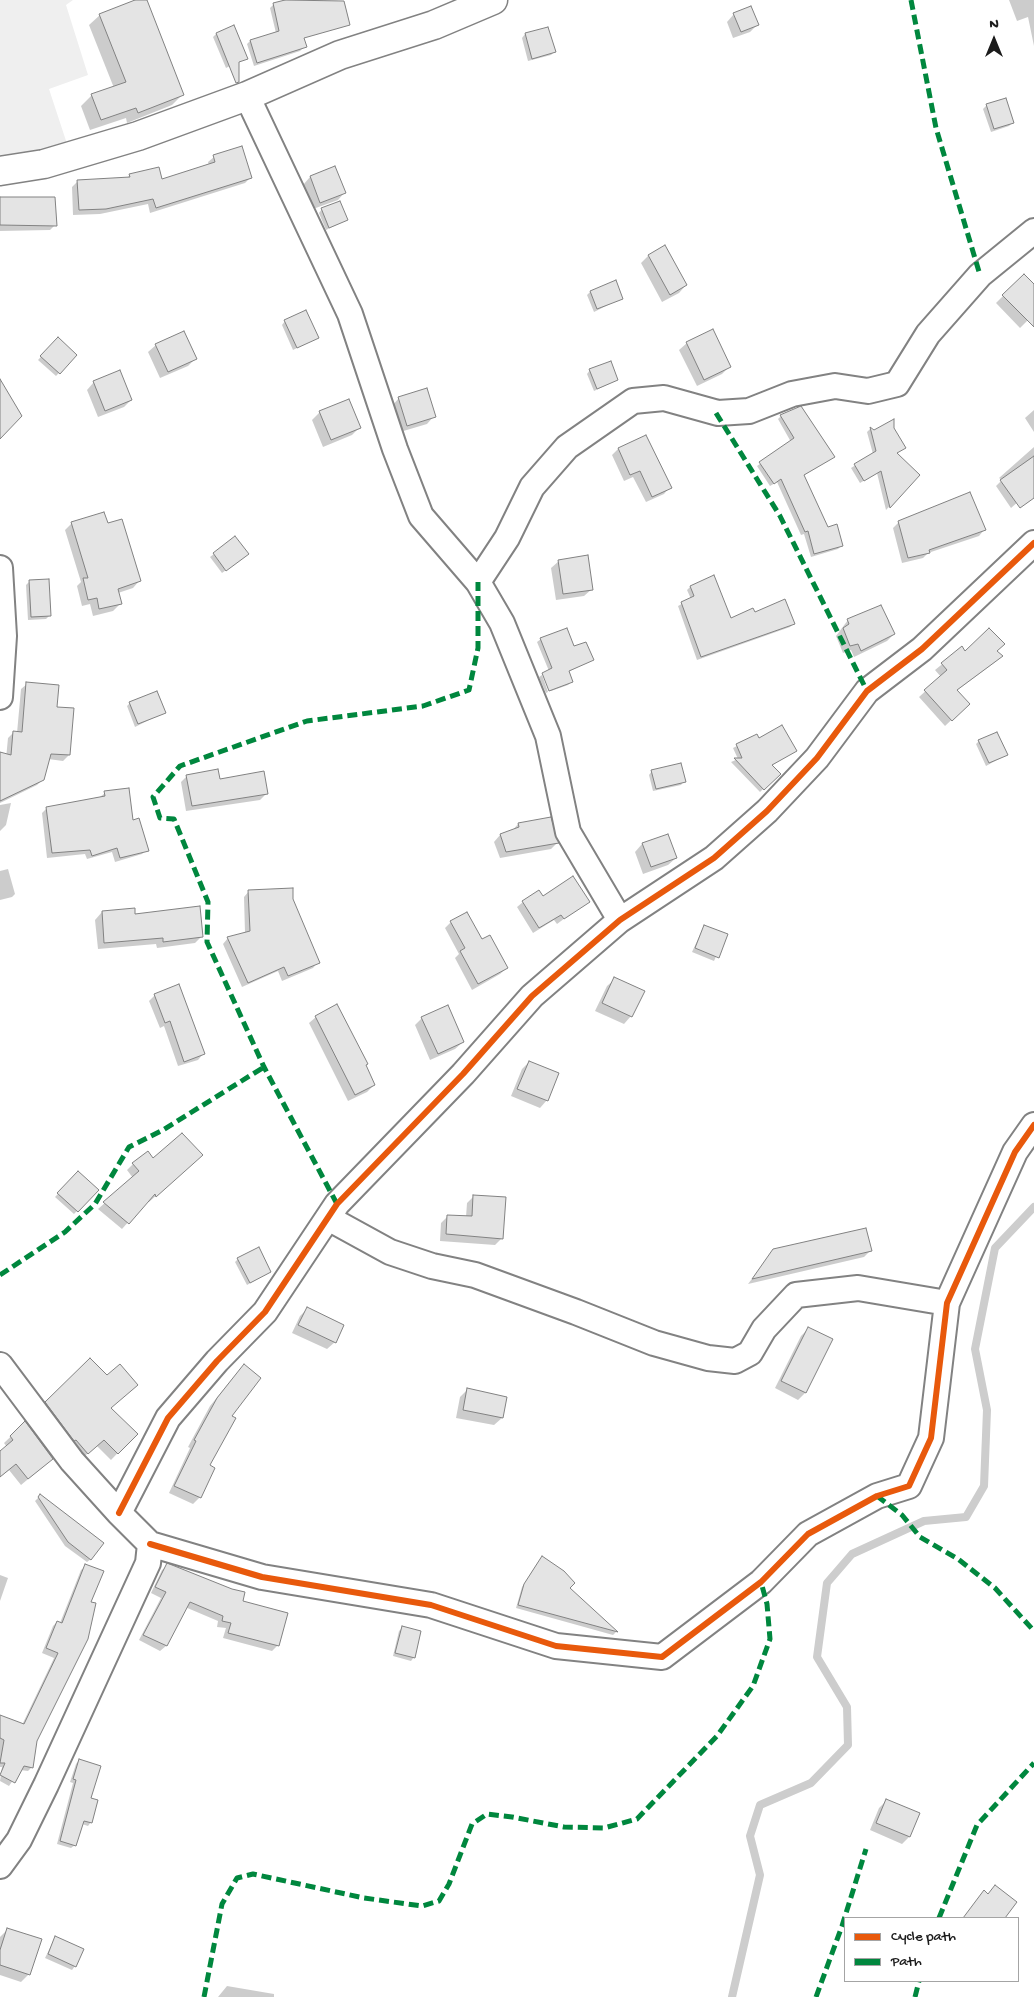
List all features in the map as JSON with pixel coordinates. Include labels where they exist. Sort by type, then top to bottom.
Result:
[{"type":"street","points":[[0,171],[44,164],[138,136],[247,96],[340,55],[434,24],[493,0]]},
{"type":"street","points":[[247,96],[350,314],[395,449],[421,516],[478,582],[502,623],[548,736],[568,832],[620,920]]},
{"type":"street","points":[[478,582],[507,538],[532,487],[567,447],[632,401],[664,398],[716,413],[742,412],[792,394],[835,386],[868,391],[897,384],[928,334],[980,275],[1034,231]]},
{"type":"street","points":[[119,1513],[168,1418],[217,1361],[265,1312],[337,1204],[463,1074],[532,996],[620,920],[714,858],[767,811],[817,758],[867,691],[922,649],[1034,543]]},
{"type":"street","points":[[0,568],[4,636],[0,697]]},
{"type":"street","points":[[0,1365],[72,1461],[150,1544],[262,1577],[431,1605],[556,1646],[662,1657],[761,1582],[808,1534],[876,1496],[909,1486],[931,1438],[947,1303],[1015,1152],[1034,1125]]},
{"type":"street","points":[[328,1218],[390,1252],[432,1266],[474,1275],[654,1343],[708,1358],[735,1361],[750,1353],[764,1329],[796,1295],[858,1288],[947,1303]]},
{"type":"street","points":[[0,1866],[19,1840],[46,1785],[148,1563],[150,1544]]},
{"type":"shaded area","points":[[0,0],[73,0],[66,5],[88,75],[49,89],[71,156],[0,171]]},
{"type":"building","points":[[135,0],[147,0],[184,95],[138,113],[136,108],[101,120],[91,94],[126,82],[99,14]]},
{"type":"building","points":[[285,0],[344,1],[350,25],[304,38],[307,47],[257,63],[250,40],[279,31],[273,3]]},
{"type":"building","points":[[751,6],[759,25],[741,32],[733,13]]},
{"type":"building","points":[[234,25],[248,59],[239,62],[239,82],[236,83],[216,33]]},
{"type":"building","points":[[548,27],[556,52],[532,59],[525,33]]},
{"type":"building","points":[[1006,98],[1014,123],[994,129],[986,104]]},
{"type":"building","points":[[242,146],[252,178],[156,208],[153,199],[106,209],[79,210],[77,180],[130,177],[129,174],[159,167],[162,179],[215,162],[213,155]]},
{"type":"building","points":[[335,166],[346,193],[320,203],[310,176]]},
{"type":"building","points":[[0,197],[55,197],[57,226],[0,225]]},
{"type":"building","points":[[340,201],[348,220],[329,228],[321,208]]},
{"type":"building","points":[[665,245],[687,285],[670,295],[648,255]]},
{"type":"building","points":[[1024,274],[1034,284],[1034,327],[1002,295]]},
{"type":"building","points":[[616,280],[623,299],[597,309],[590,291]]},
{"type":"building","points":[[306,310],[319,338],[297,348],[284,320]]},
{"type":"building","points":[[713,329],[731,367],[704,380],[686,342]]},
{"type":"building","points":[[184,331],[197,359],[168,372],[155,344]]},
{"type":"building","points":[[58,337],[77,355],[60,374],[40,356]]},
{"type":"building","points":[[611,361],[618,380],[597,389],[589,369]]},
{"type":"building","points":[[120,370],[132,400],[105,411],[93,381]]},
{"type":"building","points":[[0,379],[22,416],[0,439]]},
{"type":"building","points":[[427,388],[436,417],[407,426],[398,397]]},
{"type":"building","points":[[349,399],[361,428],[331,440],[319,411]]},
{"type":"building","points":[[801,406],[835,457],[804,475],[828,527],[837,524],[843,546],[814,554],[808,531],[805,532],[781,479],[774,484],[759,462],[794,438],[780,415]]},
{"type":"building","points":[[894,419],[894,428],[906,448],[897,453],[920,475],[890,508],[881,471],[864,481],[854,464],[876,451],[870,427],[874,430]]},
{"type":"building","points":[[646,435],[672,488],[652,497],[640,471],[630,475],[618,448]]},
{"type":"building","points":[[1034,456],[1034,498],[1020,508],[1000,480]]},
{"type":"building","points":[[970,492],[986,530],[929,550],[930,553],[908,558],[898,521]]},
{"type":"building","points":[[104,512],[108,523],[122,519],[141,581],[118,589],[122,604],[99,609],[97,598],[88,600],[83,578],[88,578],[71,522]]},
{"type":"building","points":[[235,536],[249,554],[226,571],[213,553]]},
{"type":"building","points":[[588,555],[593,590],[563,594],[558,560]]},
{"type":"building","points":[[714,575],[731,618],[753,608],[755,612],[785,599],[795,624],[701,657],[681,602],[694,596],[690,586]]},
{"type":"building","points":[[49,579],[51,616],[31,617],[29,580]]},
{"type":"building","points":[[881,605],[895,634],[861,651],[858,644],[850,646],[843,628],[849,624],[847,619]]},
{"type":"building","points":[[567,628],[574,646],[586,642],[594,660],[569,671],[573,682],[549,691],[542,673],[552,668],[540,638]]},
{"type":"building","points":[[989,628],[1005,644],[997,651],[1003,656],[957,690],[970,704],[952,721],[924,690],[947,670],[941,663],[962,646],[965,651]]},
{"type":"building","points":[[26,682],[59,685],[57,707],[74,708],[70,755],[51,754],[44,780],[0,801],[0,752],[11,755],[13,731],[22,732]]},
{"type":"building","points":[[157,691],[166,713],[138,724],[129,702]]},
{"type":"building","points":[[782,725],[797,751],[772,765],[781,774],[764,790],[734,758],[742,758],[736,744],[757,734],[759,738]]},
{"type":"building","points":[[997,732],[1008,755],[989,763],[978,740]]},
{"type":"building","points":[[681,763],[686,782],[656,789],[651,770]]},
{"type":"building","points":[[218,769],[220,779],[264,771],[268,794],[192,806],[186,775]]},
{"type":"building","points":[[129,788],[133,820],[139,818],[149,851],[120,858],[117,848],[92,856],[90,850],[52,853],[46,807],[105,796],[104,791]]},
{"type":"building","points":[[551,817],[559,843],[506,852],[500,834],[519,827],[518,823]]},
{"type":"building","points":[[668,834],[677,858],[651,867],[642,843]]},
{"type":"building","points":[[573,876],[590,902],[564,919],[561,915],[539,928],[522,901],[539,890],[543,896]]},
{"type":"building","points":[[293,888],[293,899],[320,963],[288,976],[284,967],[248,983],[227,937],[250,931],[248,890]]},
{"type":"building","points":[[200,906],[203,937],[163,942],[163,938],[104,943],[102,911],[135,908],[135,914]]},
{"type":"building","points":[[467,912],[482,939],[490,935],[508,968],[478,984],[460,951],[465,948],[450,921]]},
{"type":"building","points":[[704,925],[728,934],[719,958],[695,948]]},
{"type":"building","points":[[614,977],[645,991],[632,1017],[602,1003]]},
{"type":"building","points":[[179,984],[205,1054],[184,1062],[170,1021],[165,1023],[154,994]]},
{"type":"building","points":[[337,1004],[368,1064],[366,1065],[375,1085],[355,1095],[315,1016]]},
{"type":"building","points":[[448,1005],[464,1042],[438,1054],[421,1017]]},
{"type":"building","points":[[529,1061],[559,1073],[548,1101],[517,1089]]},
{"type":"building","points":[[182,1133],[203,1155],[156,1197],[155,1194],[129,1224],[103,1202],[139,1171],[132,1163],[148,1151],[153,1158]]},
{"type":"building","points":[[78,1171],[99,1190],[78,1212],[57,1193]]},
{"type":"building","points":[[473,1195],[506,1197],[503,1239],[446,1234],[447,1215],[472,1216]]},
{"type":"building","points":[[866,1228],[872,1251],[752,1279],[773,1249]]},
{"type":"building","points":[[259,1247],[271,1272],[250,1283],[237,1258]]},
{"type":"building","points":[[307,1307],[344,1325],[336,1343],[298,1325]]},
{"type":"building","points":[[808,1327],[833,1339],[806,1393],[781,1381]]},
{"type":"building","points":[[90,1358],[107,1375],[120,1364],[138,1385],[111,1408],[138,1434],[118,1454],[104,1440],[88,1454],[76,1440],[74,1441],[45,1402]]},
{"type":"building","points":[[244,1364],[261,1378],[232,1416],[236,1418],[210,1465],[215,1468],[201,1498],[174,1486],[196,1441],[194,1440],[217,1398]]},
{"type":"building","points":[[467,1388],[507,1397],[503,1418],[463,1410]]},
{"type":"building","points":[[25,1421],[53,1459],[28,1479],[16,1464],[0,1477],[0,1451],[13,1440],[10,1436]]},
{"type":"building","points":[[40,1494],[104,1543],[91,1560],[68,1542],[38,1497]]},
{"type":"building","points":[[542,1556],[564,1571],[575,1583],[570,1588],[618,1632],[518,1605],[524,1584]]},
{"type":"building","points":[[167,1563],[232,1589],[245,1592],[243,1601],[288,1613],[279,1646],[228,1633],[231,1623],[222,1621],[223,1616],[190,1602],[167,1646],[143,1635],[166,1592],[155,1587]]},
{"type":"building","points":[[85,1564],[104,1571],[91,1602],[96,1603],[88,1639],[37,1741],[33,1768],[24,1766],[15,1783],[0,1775],[5,1763],[0,1763],[4,1740],[0,1738],[0,1715],[24,1724],[58,1653],[46,1648],[57,1621],[62,1623]]},
{"type":"building","points":[[402,1626],[421,1631],[415,1658],[395,1653]]},
{"type":"building","points":[[79,1759],[101,1766],[91,1798],[98,1800],[92,1823],[84,1821],[76,1846],[60,1841],[76,1780],[73,1779]]},
{"type":"building","points":[[886,1799],[920,1813],[910,1837],[876,1823]]},
{"type":"building","points":[[995,1885],[1017,1902],[1006,1917],[964,1917],[984,1890],[988,1894]]},
{"type":"building","points":[[7,1928],[42,1939],[30,1975],[0,1965],[0,1950]]},
{"type":"building","points":[[55,1936],[84,1949],[76,1967],[48,1954]]},
{"type":"waterway","points":[[732,1997],[760,1875],[750,1836],[760,1805],[811,1783],[848,1745],[847,1707],[817,1657],[827,1583],[852,1554],[924,1521],[966,1517],[984,1486],[987,1410],[975,1349],[995,1248],[1034,1207]]},
{"type":"marked path","points":[[911,0],[936,128],[980,275]]},
{"type":"marked path","points":[[716,413],[780,516],[867,691]]},
{"type":"marked path","points":[[337,1204],[264,1067],[207,942],[208,902],[174,819],[160,818],[153,797],[180,766],[307,721],[423,706],[469,690],[478,648],[478,582]]},
{"type":"marked path","points":[[0,1275],[65,1232],[95,1204],[129,1147],[163,1130],[264,1067]]},
{"type":"marked path","points":[[877,1496],[902,1515],[920,1537],[958,1559],[995,1588],[1034,1631]]},
{"type":"marked path","points":[[204,1997],[222,1904],[237,1878],[253,1874],[364,1898],[422,1906],[439,1901],[449,1884],[472,1824],[487,1814],[564,1827],[604,1828],[637,1819],[717,1736],[753,1686],[770,1639],[767,1604],[761,1582]]},
{"type":"marked path","points":[[939,1917],[977,1825],[1034,1763]]},
{"type":"marked path","points":[[845,1917],[866,1849]]},
{"type":"marked path","points":[[816,1997],[844,1920]]},
{"type":"marked path","points":[[915,1997],[919,1982]]},
{"type":"cycle path","points":[[119,1513],[168,1418],[217,1361],[265,1312],[337,1204],[463,1074],[532,996],[620,920],[714,858],[767,811],[817,758],[867,691],[922,649],[1034,543]]},
{"type":"cycle path","points":[[150,1544],[262,1577],[431,1605],[556,1646],[662,1657],[761,1582],[808,1534],[877,1496],[909,1486],[931,1438],[947,1303],[1015,1152],[1034,1125]]}]
